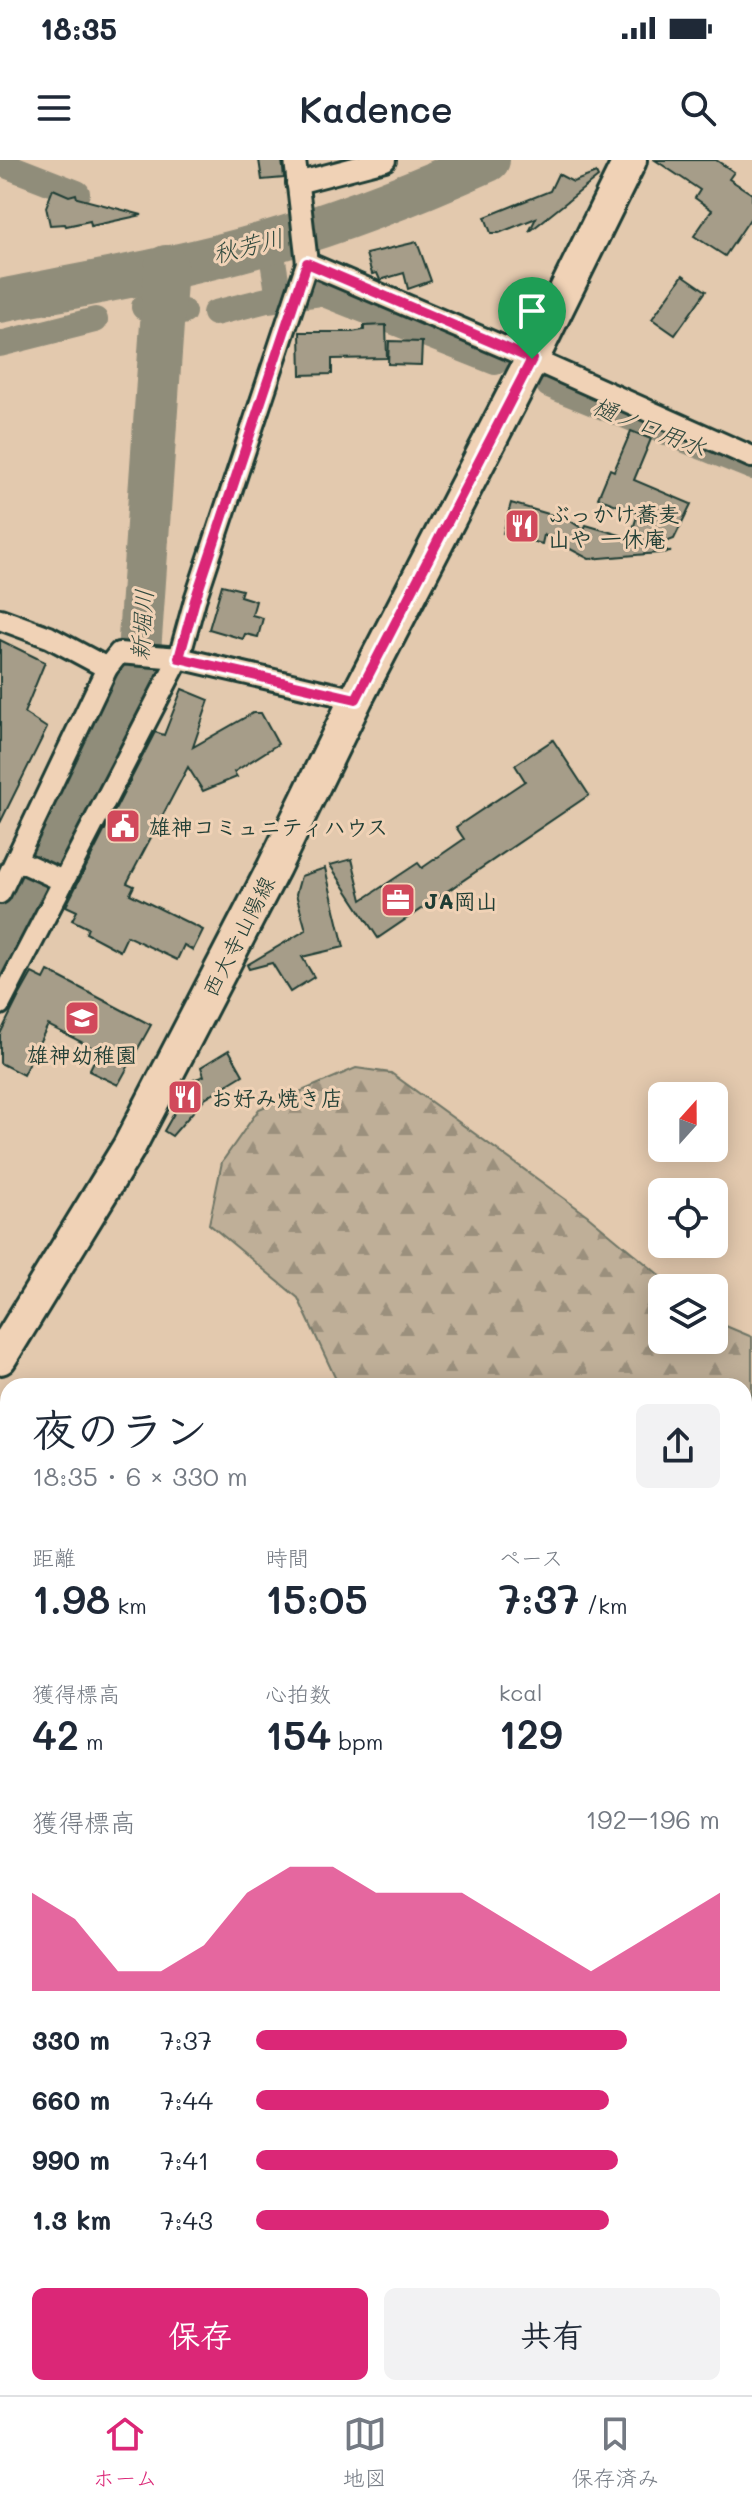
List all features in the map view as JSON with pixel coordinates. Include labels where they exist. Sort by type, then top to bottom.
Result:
[{"type":"main road","name":"西大寺山陽線","points":[[0,1358],[129,1147],[532,359],[630,160]]},
{"type":"street","points":[[0,1004],[58,879],[174,657],[195,600],[306,258],[295,160]]},
{"type":"street","points":[[297,189],[385,160]]},
{"type":"street","points":[[306,258],[752,457]]},
{"type":"street","points":[[0,619],[113,661],[174,657],[356,699]]},
{"type":"street","points":[[0,893],[22,862],[113,661]]},
{"type":"street","points":[[22,862],[58,879]]},
{"type":"green space","points":[[356,1068],[391,1073],[587,1215],[658,1274],[648,1274],[648,1354],[728,1354],[728,1327],[752,1337],[752,1378],[335,1378],[298,1298],[209,1224],[222,1162],[259,1109]]},
{"type":"building","points":[[259,160],[282,160],[284,178],[262,180]]},
{"type":"building","points":[[655,160],[716,160],[734,172],[729,179],[752,194],[752,216],[725,256],[694,236],[712,210],[695,198],[700,190]]},
{"type":"building","points":[[596,173],[598,177],[529,232],[536,218],[499,233],[491,233],[485,217],[550,191],[558,174],[573,182]]},
{"type":"building","points":[[53,189],[142,215],[91,226],[90,221],[66,226],[50,225],[46,207]]},
{"type":"building","points":[[417,242],[431,281],[408,289],[404,273],[380,280],[377,273],[372,274],[366,254]]},
{"type":"building","points":[[683,275],[706,291],[675,335],[652,319]]},
{"type":"building","points":[[386,325],[387,358],[332,359],[332,374],[301,375],[300,332],[352,332],[364,330],[364,326]]},
{"type":"building","points":[[389,341],[422,342],[421,365],[388,364]]},
{"type":"building","points":[[631,431],[651,439],[634,480],[691,504],[674,539],[655,546],[671,552],[589,559],[544,535],[542,544],[503,533],[511,503],[569,520],[584,530],[586,525],[630,538],[638,513],[598,498],[610,469],[614,471]]},
{"type":"building","points":[[222,585],[242,590],[240,596],[256,601],[252,615],[263,618],[258,637],[245,634],[243,639],[209,629]]},
{"type":"building","points":[[0,640],[45,662],[24,713],[47,728],[0,823]]},
{"type":"building","points":[[182,689],[209,700],[193,747],[253,713],[261,713],[278,744],[234,772],[237,777],[203,791],[188,767],[127,883],[134,886],[130,894],[203,930],[193,950],[184,945],[177,960],[127,936],[120,951],[86,933],[88,928],[72,920],[77,911],[66,906],[155,732],[164,735]]},
{"type":"building","points":[[553,740],[589,795],[378,938],[330,865],[352,859],[362,900],[418,863],[422,868],[464,839],[456,827],[525,781],[515,765]]},
{"type":"building","points":[[325,868],[344,947],[302,957],[314,977],[290,992],[272,963],[249,969],[247,965],[306,930],[296,894],[301,876]]},
{"type":"building","points":[[48,971],[151,1025],[118,1085],[89,1071],[99,1051],[48,1025],[23,1075],[0,1063],[0,1034],[18,998],[32,973],[44,979]]},
{"type":"building","points":[[229,1050],[243,1075],[205,1098],[172,1136],[164,1131],[193,1080],[204,1076],[201,1067]]},
{"type":"waterway","name":"秋芳川","points":[[0,301],[170,267],[270,242],[380,205],[488,160]]},
{"type":"waterway","points":[[0,163],[77,193]]},
{"type":"waterway","points":[[270,242],[279,298]]},
{"type":"waterway","name":"新堀川","points":[[0,952],[137,681],[166,267]]},
{"type":"waterway","name":"樋ノ口用水","points":[[215,313],[267,300],[321,293],[495,362]]},
{"type":"waterway","name":"樋ノ口用水","points":[[144,307],[183,312]]},
{"type":"waterway","name":"樋ノ口用水","points":[[0,344],[95,320]]},
{"type":"waterway","name":"樋ノ口用水","points":[[549,385],[752,467]]},
{"type":"place","name":"ぶっかけ蕎麦 山や 一休庵","points":[[522,526]]},
{"type":"place","name":"雄神コミュニティハウス","points":[[123,826]]},
{"type":"place","name":"JA岡山","points":[[398,900]]},
{"type":"place","name":"雄神幼稚園","points":[[82,1018]]},
{"type":"place","name":"お好み焼き店","points":[[185,1097]]},
{"type":"route","points":[[307,263],[532,359],[356,699],[179,658],[195,600],[307,263]]}]
